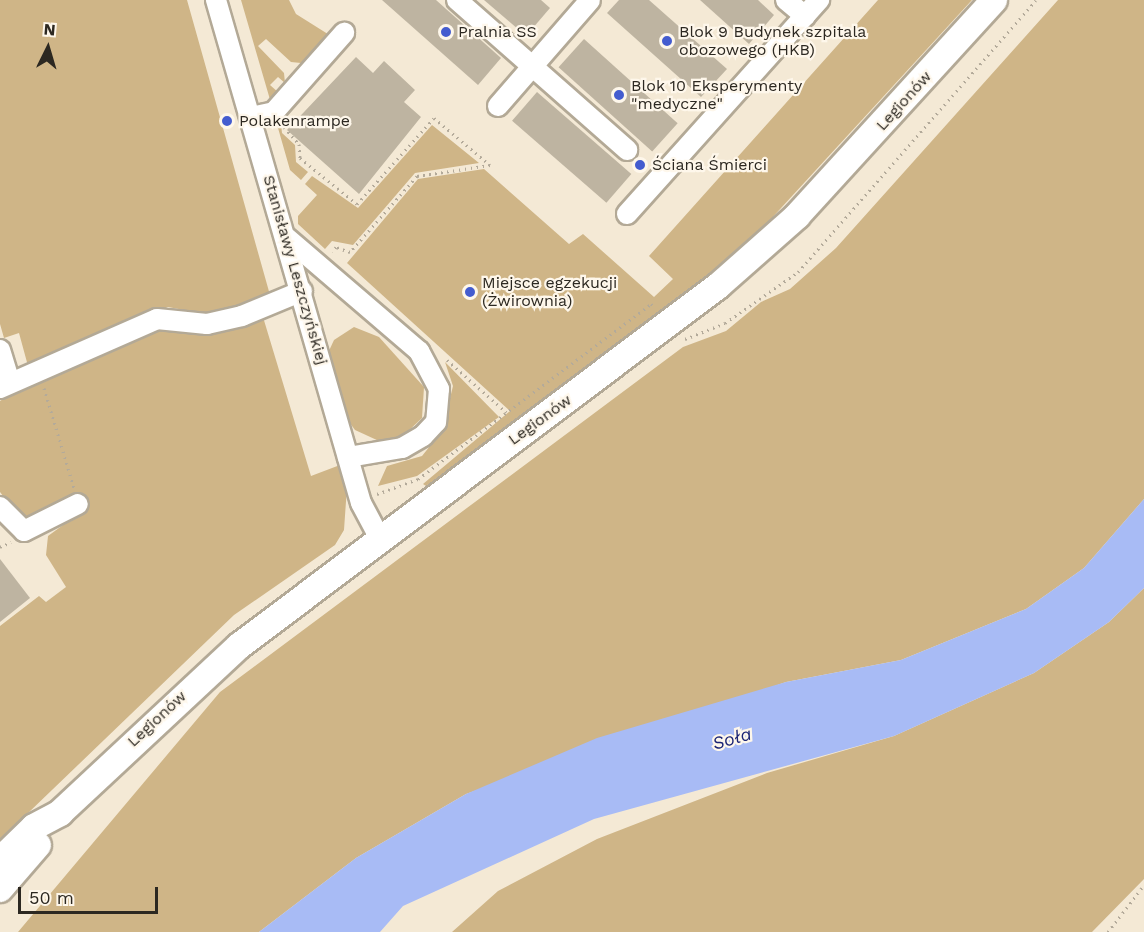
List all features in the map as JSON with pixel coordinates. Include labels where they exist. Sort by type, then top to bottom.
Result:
[{"type":"main road","name":"Legionów","points":[[0,889],[60,813],[190,688],[380,537],[718,286],[797,216],[994,0]]},
{"type":"main road","name":"Legionów","points":[[0,860],[34,827],[60,813]]},
{"type":"street","name":"Stanisławy Leszczyńskiej","points":[[216,0],[287,238],[361,503],[380,537]]},
{"type":"street","points":[[457,0],[627,150]]},
{"type":"street","points":[[498,106],[590,0]]},
{"type":"street","points":[[786,0],[805,16]]},
{"type":"street","points":[[627,214],[819,0]]},
{"type":"street","points":[[251,117],[277,106],[344,33]]},
{"type":"street","points":[[287,238],[419,351],[439,389],[436,422],[423,436],[402,448],[348,457]]},
{"type":"street","points":[[0,350],[5,386],[38,368],[157,319],[207,324],[242,316],[302,291]]},
{"type":"street","points":[[0,507],[24,531],[78,504]]},
{"type":"path","points":[[680,340],[707,334],[798,272],[1036,0]]},
{"type":"path","points":[[277,106],[284,131],[299,144],[300,158],[357,204],[434,118],[490,165],[417,176],[350,252],[336,247],[329,256],[321,250]]},
{"type":"path","points":[[444,358],[506,412]]},
{"type":"path","points":[[38,368],[78,504]]},
{"type":"path","points":[[1108,932],[1144,885]]},
{"type":"shaded area","points":[[0,0],[187,0],[270,295],[211,315],[168,307],[28,366],[19,333],[4,338],[0,324]]},
{"type":"shaded area","points":[[241,0],[289,0],[296,14],[331,36],[313,59],[301,63],[291,62],[266,39],[258,46],[284,73],[285,83],[278,77],[270,85],[279,93],[271,103]]},
{"type":"shaded area","points":[[878,0],[972,0],[760,231],[616,353],[426,486],[423,484],[510,411],[347,263],[418,179],[484,169],[569,244],[583,234],[654,297],[673,279],[649,256]]},
{"type":"shaded area","points":[[1058,0],[1144,0],[1144,499],[1084,568],[1026,609],[901,660],[786,682],[466,794],[356,858],[259,932],[18,932],[220,692],[683,347],[726,331],[761,302],[790,289],[836,248]]},
{"type":"shaded area","points":[[280,115],[282,133],[295,145],[296,162],[308,172],[301,180],[290,170],[276,121]]},
{"type":"shaded area","points":[[432,125],[479,163],[415,173],[353,245],[332,241],[325,249],[298,224],[298,216],[317,195],[305,184],[312,176],[358,208]]},
{"type":"shaded area","points":[[263,317],[311,476],[340,465],[347,487],[344,530],[335,545],[234,615],[0,840],[0,626],[39,596],[46,602],[66,587],[46,555],[48,536],[85,509],[35,520],[17,514],[0,492],[0,401],[39,377],[156,328]]},
{"type":"shaded area","points":[[354,327],[379,337],[424,387],[422,418],[402,437],[379,441],[355,430],[346,418],[328,353],[334,340]]},
{"type":"shaded area","points":[[445,362],[499,417],[417,476],[378,486],[387,466],[422,456],[442,431],[453,386]]},
{"type":"shaded area","points":[[1144,588],[1144,879],[1092,932],[452,932],[498,891],[597,839],[767,773],[894,736],[1034,673],[1109,622]]},
{"type":"water","name":"Soła","points":[[1144,499],[1144,588],[1109,622],[1034,673],[894,736],[594,819],[403,906],[380,932],[259,932],[356,858],[466,794],[597,738],[786,682],[901,660],[1026,609],[1084,568]]},
{"type":"building","name":"Pralnia SS","points":[[382,0],[436,0],[501,58],[478,85]]},
{"type":"building","points":[[484,0],[541,0],[550,8],[526,36]]},
{"type":"building","name":"Blok 9 Budynek szpitala obozowego (HKB)","points":[[619,0],[649,0],[727,69],[701,97],[607,13]]},
{"type":"building","points":[[700,0],[758,0],[774,15],[749,44]]},
{"type":"building","name":"Blok 10 Eksperymenty \"medyczne\"","points":[[584,39],[678,123],[652,152],[559,67]]},
{"type":"building","points":[[356,57],[373,73],[384,61],[415,90],[404,102],[421,117],[359,194],[287,130]]},
{"type":"building","points":[[537,92],[631,174],[606,203],[512,121]]},
{"type":"building","points":[[0,559],[30,598],[0,622]]},
{"type":"place","name":"Pralnia SS","points":[[446,32]]},
{"type":"place","name":"Blok 9 Budynek szpitala obozowego (HKB)","points":[[667,41]]},
{"type":"place","name":"Blok 10 Eksperymenty \"medyczne\"","points":[[619,95]]},
{"type":"place","name":"Polakenrampe","points":[[227,121]]},
{"type":"place","name":"Ściana Śmierci","points":[[640,165]]},
{"type":"place","name":"Miejsce egzekucji (Żwirownia)","points":[[470,292]]}]
